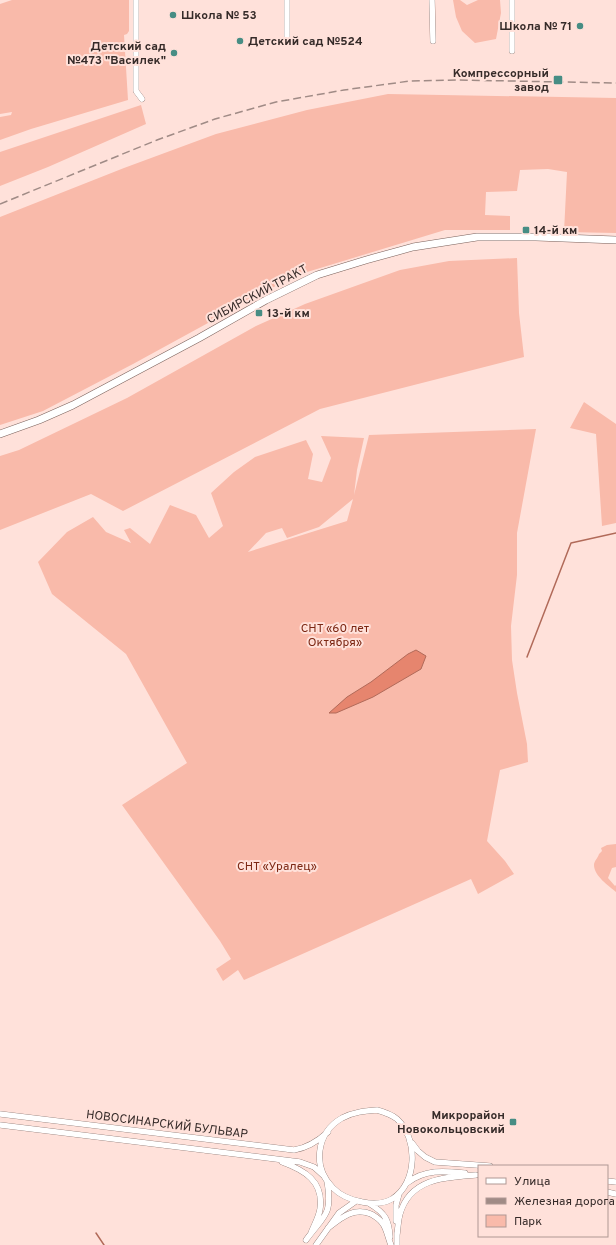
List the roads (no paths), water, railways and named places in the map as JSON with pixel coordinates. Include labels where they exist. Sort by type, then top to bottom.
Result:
[{"type":"main road","name":"СИБИРСКИЙ ТРАКТ","points":[[0,434],[39,420],[79,402],[272,297],[317,276],[366,260],[413,247],[477,237],[543,237],[616,240]]},
{"type":"street","points":[[136,0],[136,91],[142,99]]},
{"type":"street","points":[[287,0],[287,42]]},
{"type":"street","points":[[432,0],[433,41]]},
{"type":"street","points":[[512,0],[512,50]]},
{"type":"street","points":[[306,1240],[328,1211],[329,1194],[319,1162],[320,1149],[328,1132],[342,1118],[360,1111],[377,1110],[385,1112],[396,1118],[403,1127],[410,1141],[425,1157],[435,1162],[478,1165]]},
{"type":"street","name":"НОВОСИНАРСКИЙ БУЛЬВАР","points":[[0,1114],[294,1150],[312,1144],[328,1132]]},
{"type":"street","name":"НОВОСИНАРСКИЙ БУЛЬВАР","points":[[0,1125],[306,1163],[316,1168],[325,1179]]},
{"type":"street","points":[[370,1204],[387,1201],[397,1195],[405,1184],[413,1159],[410,1141]]},
{"type":"street","points":[[274,1159],[295,1166],[305,1172],[314,1184],[319,1194],[320,1210],[311,1233]]},
{"type":"street","points":[[405,1184],[416,1177],[432,1171],[478,1175]]},
{"type":"street","points":[[397,1235],[398,1220],[401,1209],[407,1199],[417,1189],[428,1182],[442,1178],[478,1175]]},
{"type":"street","points":[[325,1179],[344,1196],[356,1201],[370,1204],[380,1210],[388,1220],[391,1245]]},
{"type":"street","points":[[398,1245],[396,1210],[399,1192]]},
{"type":"street","points":[[316,1245],[339,1213],[356,1201]]},
{"type":"street","points":[[328,1228],[346,1215],[356,1212],[365,1212],[377,1217],[380,1220],[385,1228],[391,1245]]},
{"type":"waterway","points":[[527,657],[571,543],[616,533]]},
{"type":"waterway","points":[[96,1233],[104,1245]]},
{"type":"railway","points":[[0,204],[157,140],[215,119],[276,102],[344,90],[410,81],[458,80],[616,83]]},
{"type":"place","name":"Школа № 53","points":[[173,15]]},
{"type":"place","name":"Школа № 71","points":[[580,26]]},
{"type":"place","name":"Детский сад №524","points":[[240,41]]},
{"type":"place","name":"Детский сад №473 \"Василек\"","points":[[174,53]]},
{"type":"place","name":"Компрессорный завод","points":[[558,80]]},
{"type":"place","name":"14-й км","points":[[526,230]]},
{"type":"place","name":"13-й км","points":[[259,313]]},
{"type":"place","name":"Микрорайон Новокольцовский","points":[[513,1122]]},
{"type":"park label","name":"СНТ «60 лет Октября»","points":[[335,635]]},
{"type":"park label","name":"СНТ «Уралец»","points":[[277,866]]}]
